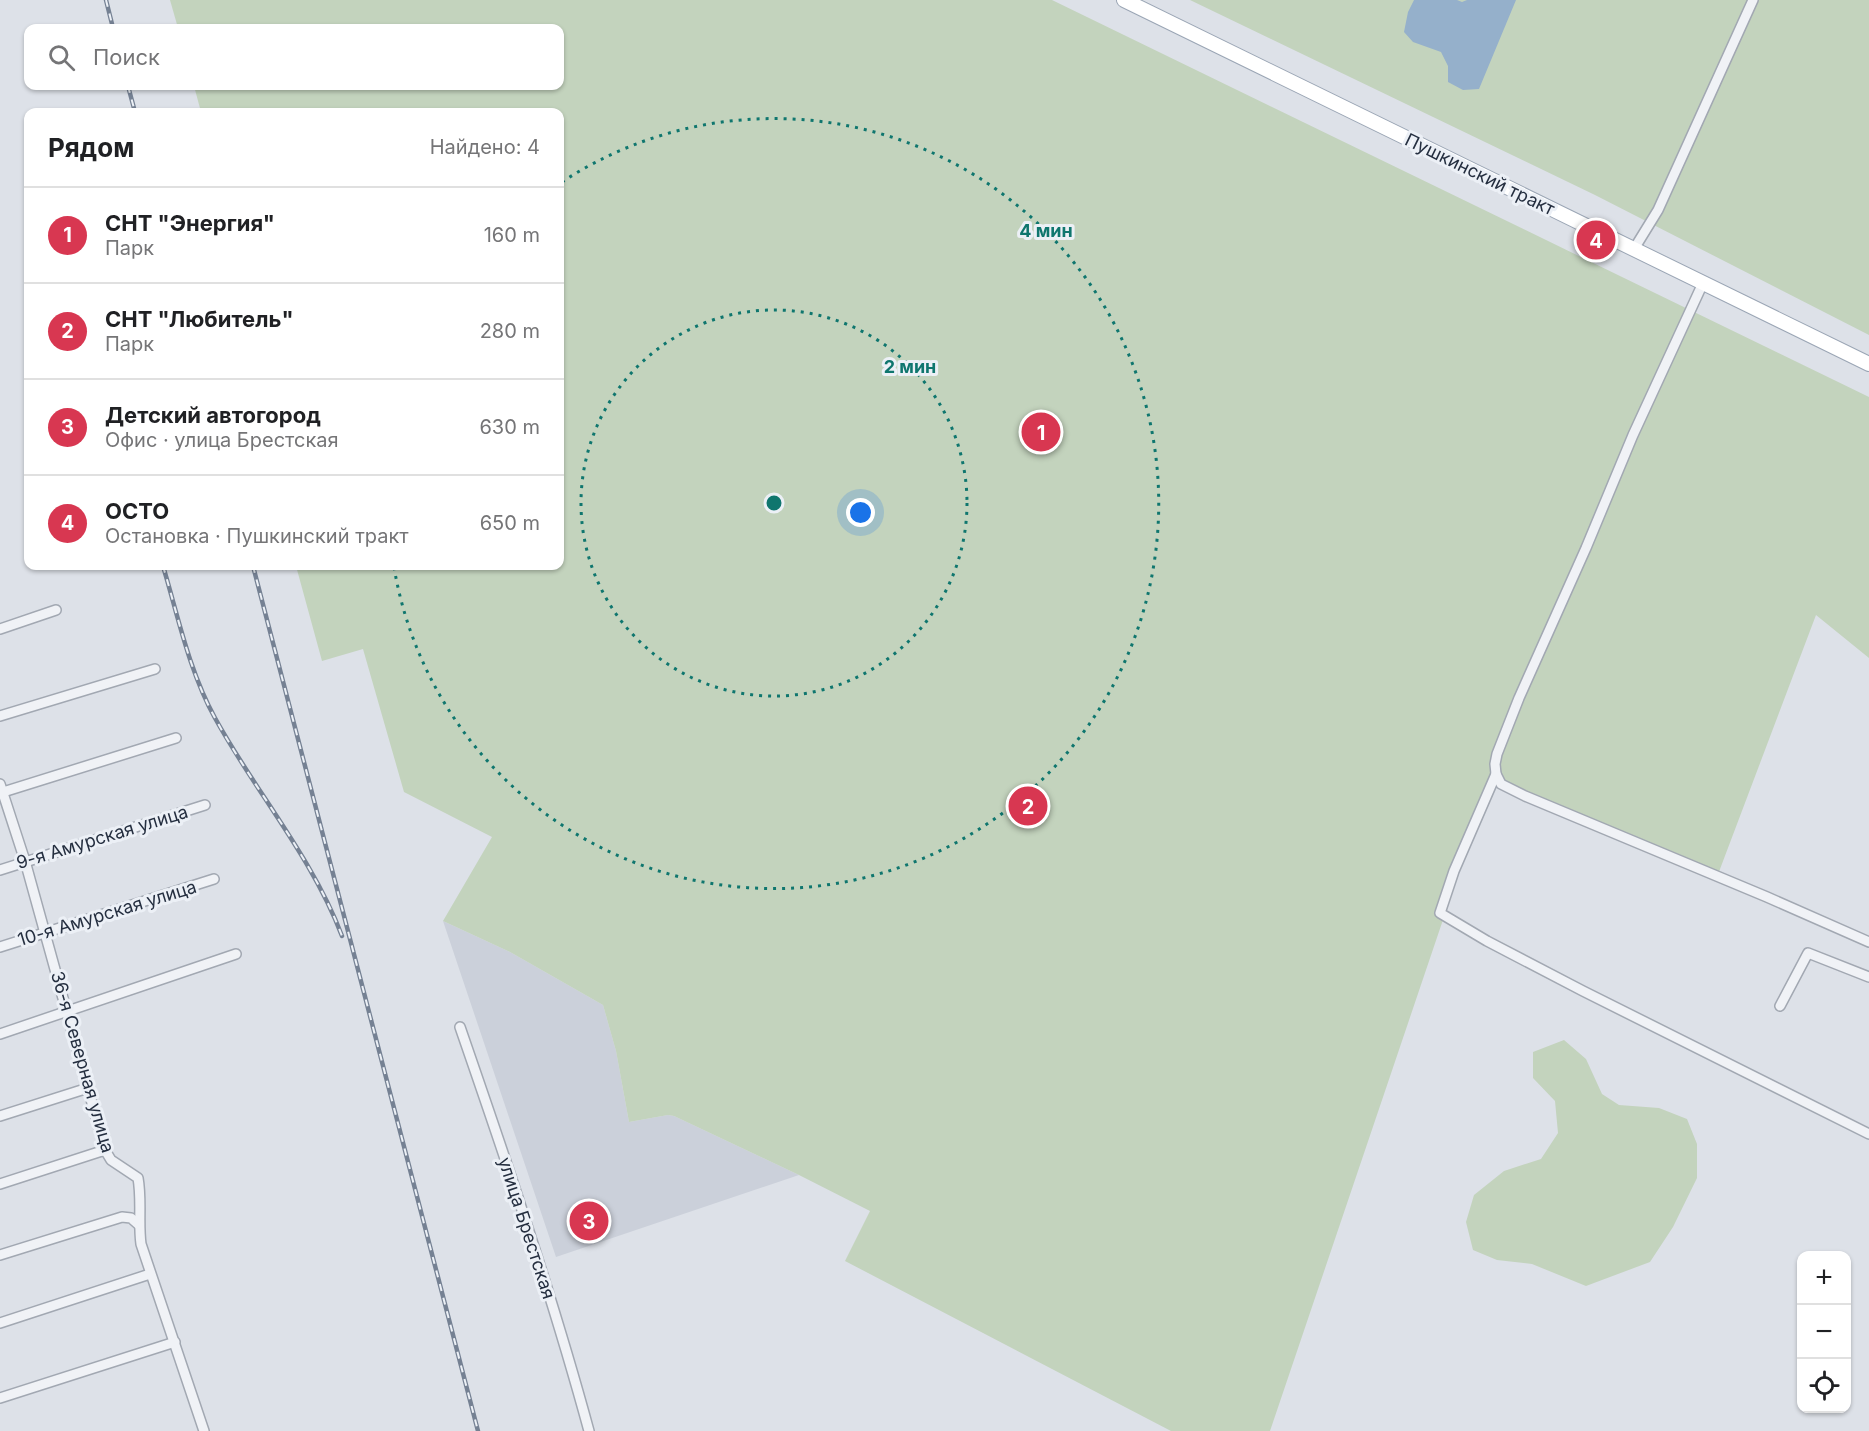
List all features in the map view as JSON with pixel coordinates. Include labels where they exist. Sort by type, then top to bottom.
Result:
[{"type":"main road","name":"Пушкинский тракт","points":[[1124,0],[1869,364]]},
{"type":"street","points":[[1634,249],[1658,210],[1753,0]]},
{"type":"street","points":[[1703,283],[1633,435],[1586,548],[1519,698],[1497,754],[1496,774],[1501,784],[1525,796],[1869,942]]},
{"type":"street","points":[[0,629],[56,610]]},
{"type":"street","points":[[0,716],[155,669]]},
{"type":"street","points":[[1,789],[176,738]]},
{"type":"street","points":[[1496,774],[1454,871],[1440,913],[1564,981],[1869,1134]]},
{"type":"street","name":"36-я Северная улица","points":[[1,789],[25,861],[105,1150],[111,1160],[138,1178],[141,1244],[204,1431]]},
{"type":"street","name":"9-я Амурская улица","points":[[0,870],[205,805]]},
{"type":"street","name":"10-я Амурская улица","points":[[0,947],[214,879]]},
{"type":"street","points":[[1780,1006],[1808,953],[1869,977]]},
{"type":"street","points":[[0,1034],[236,954]]},
{"type":"street","name":"улица Брестская","points":[[460,1027],[572,1366],[589,1431]]},
{"type":"street","points":[[0,1116],[88,1088]]},
{"type":"street","points":[[0,1184],[105,1150]]},
{"type":"street","points":[[0,1255],[122,1218],[131,1218],[139,1225]]},
{"type":"street","points":[[0,1323],[150,1274]]},
{"type":"street","points":[[0,1398],[175,1342]]},
{"type":"shaded area","points":[[443,921],[510,952],[603,1005],[616,1051],[629,1122],[674,1116],[799,1175],[556,1257]]},
{"type":"green space","points":[[170,0],[1052,0],[1869,397],[1869,658],[1816,615],[1717,877],[1492,775],[1270,1431],[1171,1431],[845,1261],[870,1211],[674,1116],[629,1122],[616,1051],[603,1005],[510,952],[443,921],[492,837],[404,792],[363,649],[322,661],[297,570],[564,570],[564,108],[200,108],[195,90],[564,90],[564,24],[177,24]]},
{"type":"green space","points":[[1190,0],[1869,0],[1869,335],[1595,195]]},
{"type":"green space","points":[[1564,1040],[1586,1059],[1602,1094],[1619,1105],[1659,1108],[1687,1119],[1697,1144],[1697,1178],[1673,1227],[1650,1262],[1586,1286],[1532,1264],[1497,1260],[1473,1250],[1466,1222],[1474,1195],[1504,1171],[1541,1159],[1558,1133],[1555,1101],[1533,1078],[1533,1052]]},
{"type":"water","points":[[1414,0],[1462,2],[1467,0],[1516,0],[1479,89],[1463,90],[1448,82],[1448,66],[1441,52],[1413,42],[1404,32],[1408,12]]},
{"type":"railway","points":[[106,0],[112,24]]},
{"type":"railway","points":[[129,90],[134,108]]},
{"type":"railway","points":[[164,570],[185,643],[206,700],[231,745],[315,879],[342,936]]},
{"type":"railway","points":[[254,570],[478,1431]]},
{"type":"place","name":"ОСТО","points":[[1596,240]]},
{"type":"place","name":"СНТ \"Энергия\"","points":[[1041,432]]},
{"type":"place","name":"СНТ \"Любитель\"","points":[[1028,806]]},
{"type":"place","name":"Детский автогород","points":[[589,1221]]}]
